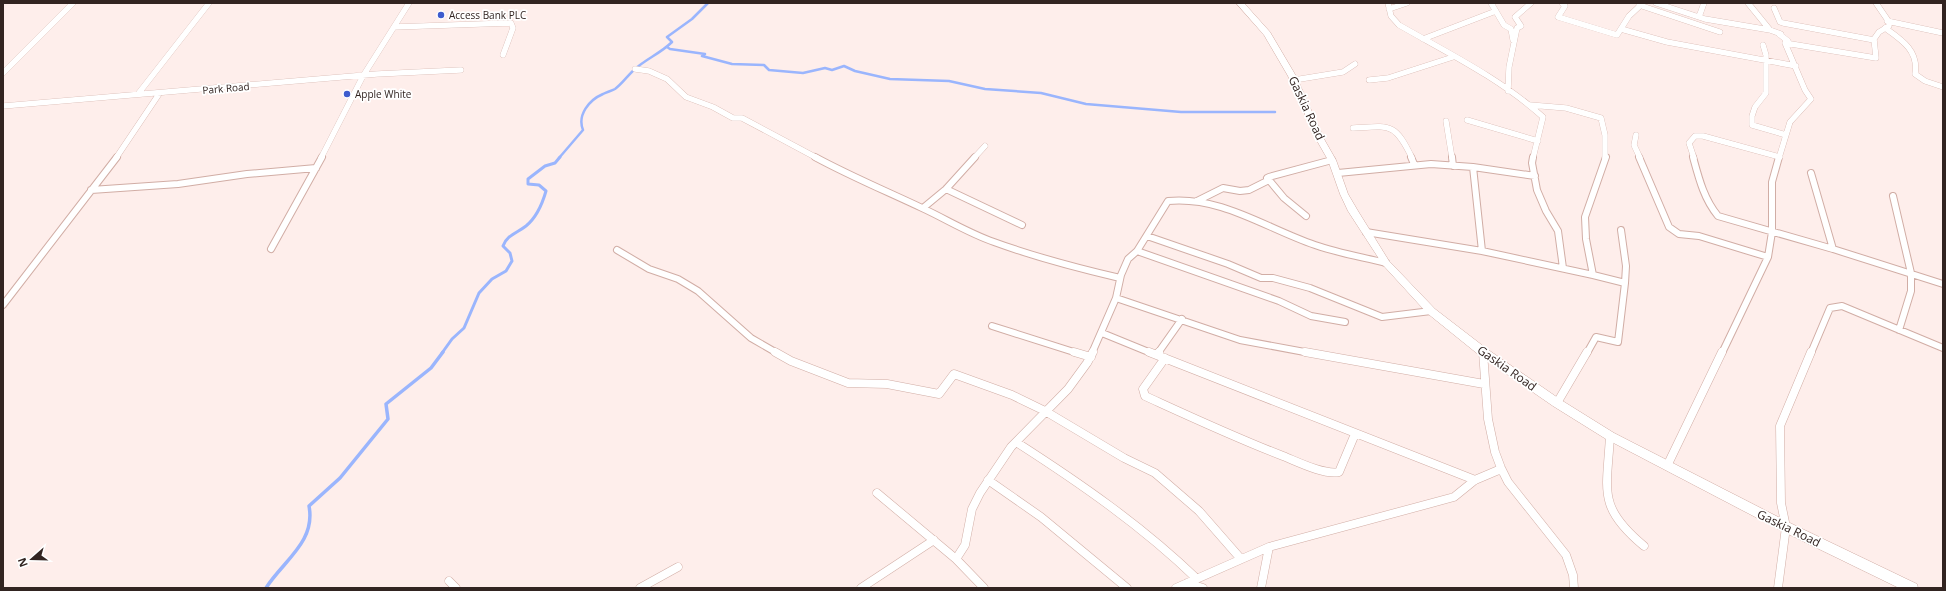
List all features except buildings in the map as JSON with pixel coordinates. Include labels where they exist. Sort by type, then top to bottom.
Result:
[{"type":"main road","name":"Gaskia Road","points":[[1240,3],[1277,48],[1294,80],[1320,139],[1338,173],[1344,194],[1366,232],[1386,262],[1431,310],[1483,352],[1557,403],[1610,436],[1786,527],[1912,588]]},
{"type":"street","points":[[3,73],[73,3]]},
{"type":"street","points":[[138,94],[209,3]]},
{"type":"street","points":[[271,249],[316,168],[363,76],[409,3]]},
{"type":"street","points":[[1388,3],[1391,16],[1399,25],[1530,105],[1543,117],[1532,163],[1537,190],[1558,231],[1563,268]]},
{"type":"street","points":[[1389,9],[1407,3]]},
{"type":"street","points":[[1491,3],[1504,25],[1511,29],[1513,42]]},
{"type":"street","points":[[1508,91],[1509,66],[1513,42],[1517,28],[1521,26],[1514,17],[1525,10],[1531,3]]},
{"type":"street","points":[[1562,3],[1565,6],[1558,17],[1617,35],[1628,16],[1641,4],[1720,32]]},
{"type":"street","points":[[1656,3],[1699,17],[1770,30],[1781,34],[1779,34],[1788,42],[1785,43],[1811,99],[1790,122],[1780,156],[1771,192],[1772,232],[1768,257],[1667,466]]},
{"type":"street","points":[[1699,17],[1704,3]]},
{"type":"street","points":[[1748,3],[1770,30]]},
{"type":"street","points":[[1785,43],[1876,58],[1874,40],[1876,36],[1889,26],[1890,22],[1887,21],[1876,3]]},
{"type":"street","points":[[1774,8],[1780,22],[1783,23],[1874,40]]},
{"type":"street","points":[[1423,39],[1496,11]]},
{"type":"street","points":[[1887,21],[1943,33]]},
{"type":"street","points":[[394,27],[511,23],[513,28],[503,55]]},
{"type":"street","points":[[1885,28],[1904,40],[1917,61],[1915,74],[1925,81],[1943,87]]},
{"type":"street","points":[[1621,29],[1652,39],[1796,66]]},
{"type":"street","points":[[1763,44],[1766,55],[1766,93],[1756,103],[1751,120],[1752,125],[1786,134]]},
{"type":"street","points":[[1369,80],[1388,78],[1453,57]]},
{"type":"street","points":[[1294,80],[1343,72],[1350,69],[1355,64]]},
{"type":"street","points":[[635,69],[649,71],[667,79],[686,97],[713,107],[733,118],[742,118],[836,170],[849,173],[862,182],[923,208],[966,231],[993,242],[1060,263],[1120,278]]},
{"type":"street","name":"Park Road","points":[[3,106],[363,76],[460,70]]},
{"type":"street","points":[[3,306],[91,190],[109,169],[159,94]]},
{"type":"street","points":[[1530,105],[1566,108],[1601,118],[1603,122],[1606,144],[1605,164],[1588,202],[1585,218],[1593,275]]},
{"type":"street","points":[[1467,120],[1538,141]]},
{"type":"street","points":[[1446,121],[1453,166]]},
{"type":"street","points":[[1353,128],[1384,126],[1395,129],[1401,136],[1414,164]]},
{"type":"street","points":[[1636,135],[1634,145],[1669,227],[1679,234],[1699,236],[1768,257]]},
{"type":"street","points":[[1780,156],[1703,136],[1695,136],[1689,143],[1702,189],[1710,208],[1718,216],[1834,249],[1943,284]]},
{"type":"street","points":[[923,208],[946,189],[986,146]]},
{"type":"street","points":[[1197,201],[1223,188],[1240,191],[1249,190],[1264,184],[1269,180],[1267,178],[1270,176],[1332,160]]},
{"type":"street","points":[[1338,173],[1414,164],[1431,164],[1473,167],[1535,176]]},
{"type":"street","points":[[1473,167],[1482,251]]},
{"type":"street","points":[[91,190],[178,184],[247,174],[316,168]]},
{"type":"street","points":[[1811,173],[1834,249]]},
{"type":"street","points":[[1269,180],[1284,198],[1306,216]]},
{"type":"street","points":[[946,189],[1022,225]]},
{"type":"street","points":[[1893,196],[1911,274],[1910,291],[1899,330]]},
{"type":"street","points":[[956,559],[966,545],[972,509],[988,480],[1016,442],[1068,389],[1091,357],[1116,298],[1120,278],[1128,259],[1137,251],[1168,201],[1188,198],[1249,215],[1274,228],[1315,245],[1386,262]]},
{"type":"street","points":[[1557,403],[1596,337],[1618,342],[1626,266],[1621,230]]},
{"type":"street","points":[[1366,232],[1482,251],[1625,283]]},
{"type":"street","points":[[1146,236],[1228,264],[1261,278],[1274,278],[1310,288],[1382,317],[1431,310]]},
{"type":"street","points":[[617,250],[648,269],[678,279],[698,291],[751,338],[766,348],[832,378],[848,383],[887,384],[939,394],[954,374],[1012,395],[1045,411],[1124,458],[1155,473],[1199,511],[1241,559]]},
{"type":"street","points":[[1137,251],[1279,301],[1311,316],[1345,322]]},
{"type":"street","points":[[1116,298],[1182,319],[1240,340],[1484,384]]},
{"type":"street","points":[[1778,588],[1786,527],[1781,503],[1780,426],[1830,308],[1842,306],[1943,348]]},
{"type":"street","points":[[1157,354],[1182,319]]},
{"type":"street","points":[[992,326],[1091,357]]},
{"type":"street","points":[[1102,333],[1355,434],[1368,437],[1475,480]]},
{"type":"street","points":[[1483,352],[1484,384],[1495,454],[1501,470],[1508,482],[1566,555],[1573,575],[1574,588]]},
{"type":"street","points":[[1165,358],[1143,389],[1142,393],[1145,396],[1227,434],[1300,463],[1334,473],[1339,472],[1355,434]]},
{"type":"street","points":[[1610,436],[1607,495],[1610,507],[1629,534],[1644,546]]},
{"type":"street","points":[[1016,442],[1080,483],[1125,515],[1198,578]]},
{"type":"street","points":[[1176,588],[1269,547],[1454,497],[1475,480],[1501,470]]},
{"type":"street","points":[[988,480],[1041,517],[1127,588]]},
{"type":"street","points":[[877,493],[956,559],[984,588]]},
{"type":"street","points":[[861,588],[934,540]]},
{"type":"street","points":[[1261,588],[1269,547]]},
{"type":"street","points":[[640,588],[678,567]]},
{"type":"street","points":[[1187,583],[1203,588]]},
{"type":"waterway","points":[[559,158],[583,130],[583,114],[589,104],[604,93],[615,89],[639,65],[668,46],[672,42],[667,37],[692,19],[708,3]]},
{"type":"waterway","points":[[667,47],[670,49],[705,54],[702,56],[732,64],[764,65],[769,70],[803,73],[825,68],[832,70],[844,66],[855,71],[890,79],[949,81],[985,89],[1041,93],[1086,104],[1181,112],[1275,112]]},
{"type":"waterway","points":[[442,353],[452,339],[464,328],[479,293],[492,279],[506,271],[512,261],[510,253],[503,246],[507,239],[530,222],[539,210],[546,191],[539,185],[528,184],[528,179],[545,166],[555,163],[560,157]]},
{"type":"waterway","points":[[266,588],[303,541],[308,530],[310,519],[309,506],[340,478],[388,419],[386,404],[431,368],[443,352]]},
{"type":"place","name":"Access Bank PLC","points":[[441,15]]},
{"type":"place","name":"Apple White","points":[[347,94]]}]
